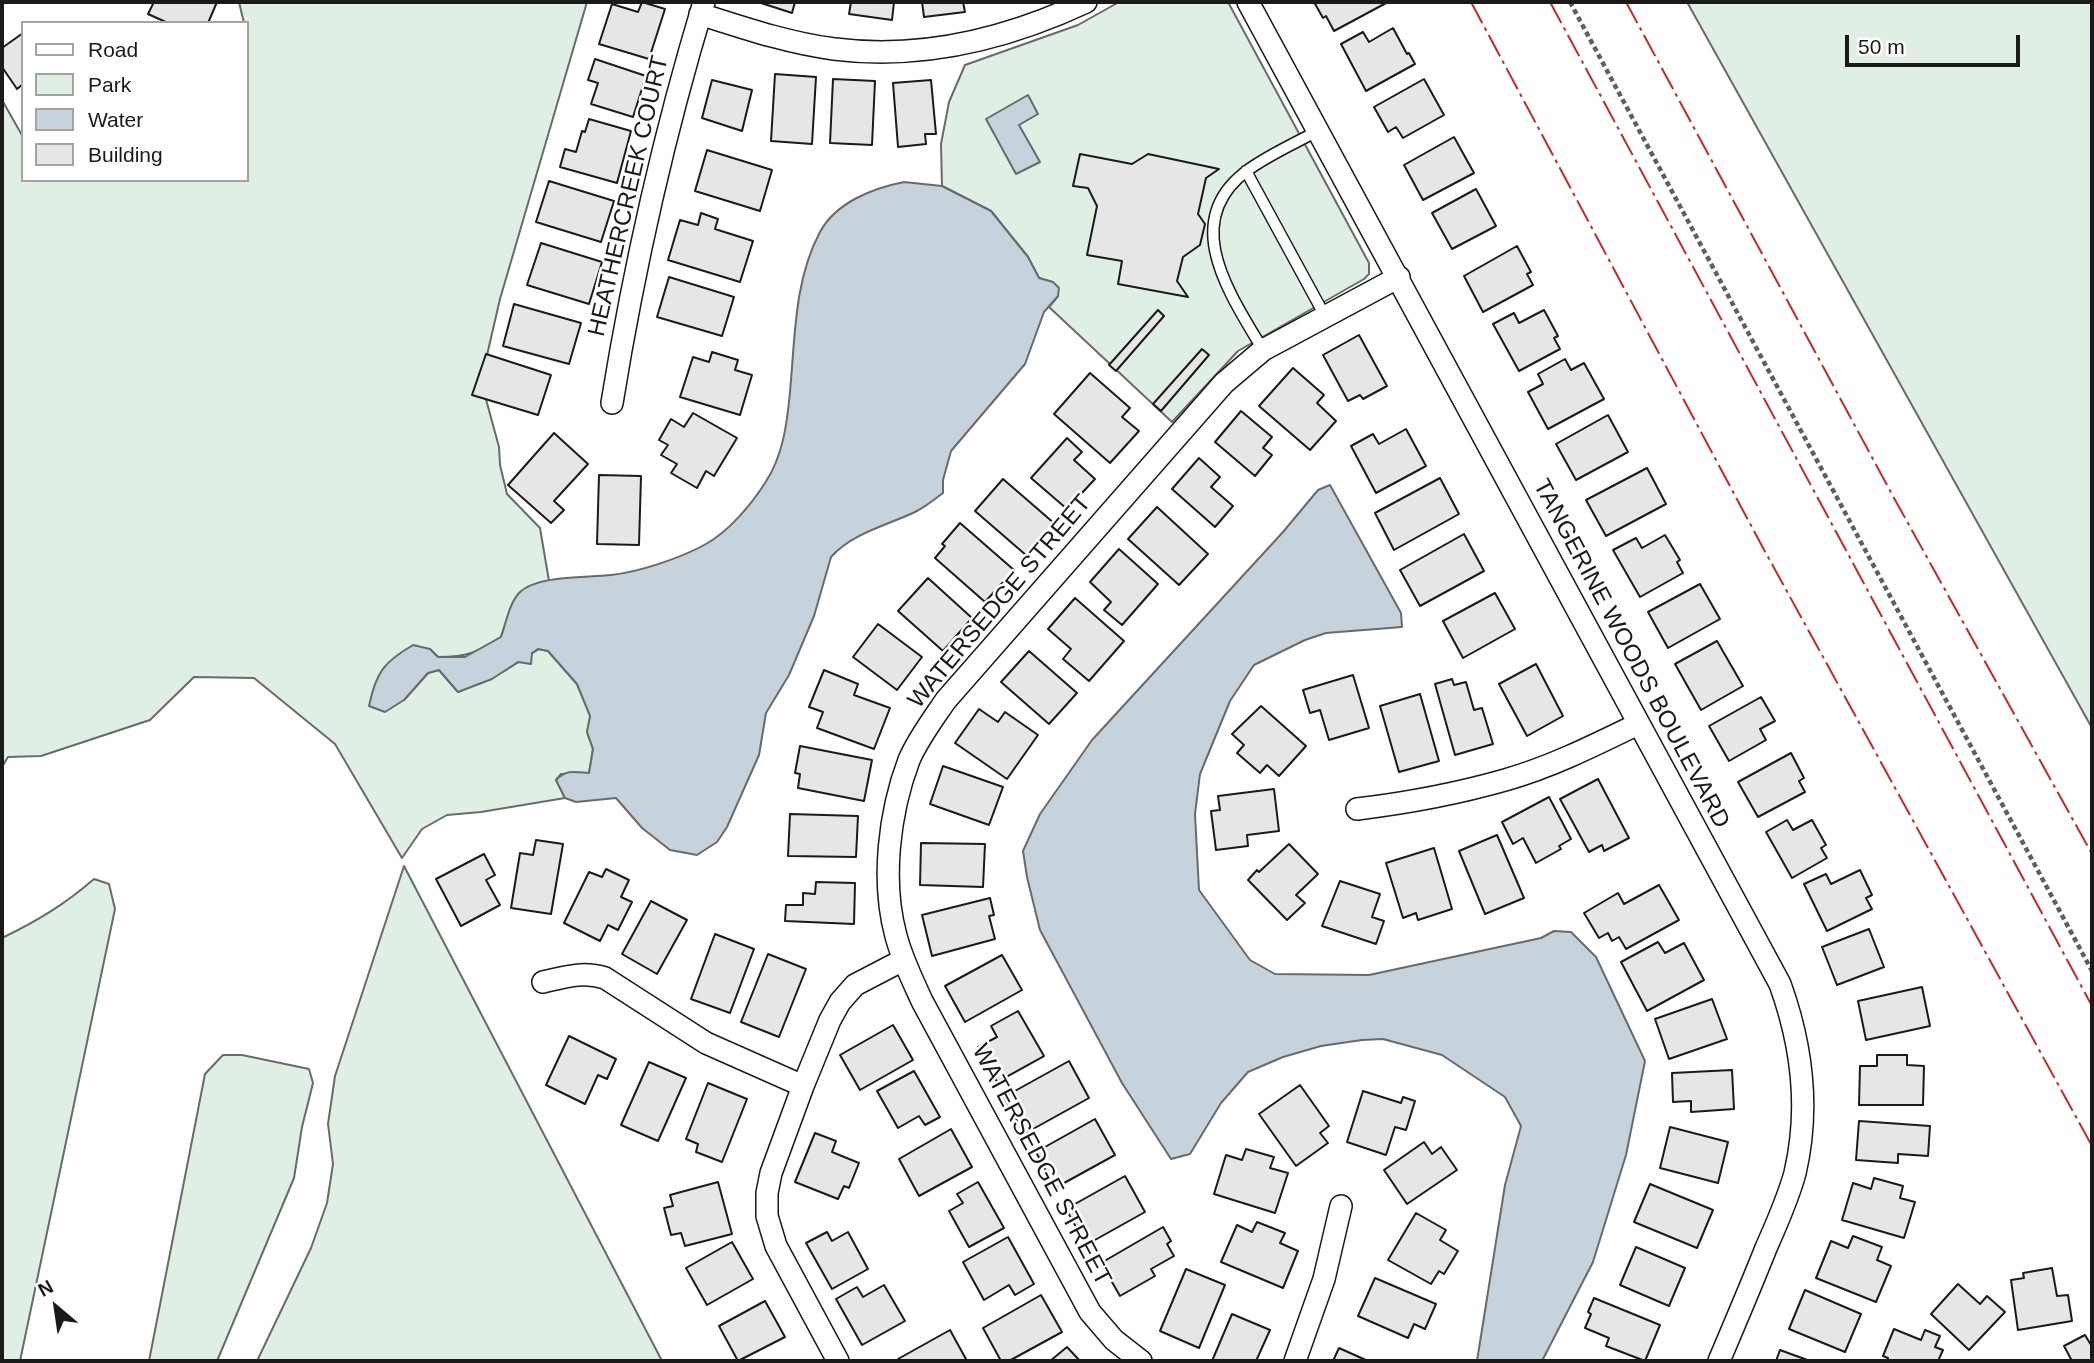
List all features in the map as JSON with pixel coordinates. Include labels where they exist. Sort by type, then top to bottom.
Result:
[{"type":"street","points":[[702,8],[800,43],[833,49],[901,53],[963,44],[1016,31],[1086,2]]},
{"type":"street","name":"TANGERINE WOODS BOULEVARD","points":[[1248,2],[1780,984],[1797,1041],[1802,1074],[1803,1108],[1799,1153],[1788,1196],[1719,1361]]},
{"type":"street","name":"HEATHERCREEK COURT","points":[[612,403],[647,213],[680,81],[702,8]]},
{"type":"street","name":"WATERSEDGE STREET","points":[[1141,1361],[1114,1340],[1090,1311],[922,1001],[903,960],[890,904],[892,834],[899,793],[910,758],[926,729],[970,670],[1224,383],[1262,350],[1399,277]]},
{"type":"street","points":[[1357,809],[1412,802],[1507,779],[1592,747],[1638,724]]},
{"type":"street","points":[[838,1361],[776,1246],[767,1216],[767,1193],[771,1173],[803,1086],[840,1002],[855,985],[903,960]]},
{"type":"street","points":[[543,982],[579,974],[593,974],[605,978],[706,1043],[803,1086]]},
{"type":"street","points":[[1295,1361],[1324,1279],[1341,1206]]},
{"type":"lane","points":[[1262,350],[1224,282],[1215,257],[1213,244],[1216,217],[1229,188],[1246,171],[1319,130]]},
{"type":"lane","points":[[1246,171],[1325,316]]},
{"type":"path","points":[[1570,2],[2092,971]]},
{"type":"green space","points":[[239,2],[587,2],[500,299],[481,381],[499,447],[507,494],[540,528],[549,581],[538,583],[523,593],[512,609],[501,637],[484,647],[464,655],[448,657],[438,657],[430,649],[404,700],[428,673],[439,670],[458,692],[506,670],[539,649],[548,651],[577,684],[591,716],[587,732],[593,749],[589,774],[561,774],[556,780],[565,798],[447,815],[422,829],[402,858],[335,744],[254,678],[194,677],[150,720],[41,756],[8,757],[2,767],[2,100],[21,133],[21,182],[248,182],[248,21],[244,21]]},
{"type":"green space","points":[[1119,2],[1228,2],[1369,263],[1369,274],[1364,279],[1238,351],[1172,422],[1049,307],[1058,296],[1052,282],[1039,278],[1028,257],[991,211],[942,186],[941,144],[949,102],[965,65],[1078,25]]},
{"type":"green space","points":[[1687,2],[2092,2],[2092,728]]},
{"type":"green space","points":[[404,866],[662,1361],[257,1361],[311,1248],[327,1203],[333,1164],[328,1124],[335,1076]]},
{"type":"green space","points":[[94,879],[109,884],[115,909],[20,1361],[2,1361],[2,938],[50,912]]},
{"type":"green space","points":[[223,1055],[242,1055],[309,1069],[313,1083],[302,1127],[294,1178],[217,1361],[149,1361],[205,1074]]},
{"type":"water","points":[[1028,95],[1038,114],[1019,125],[1040,162],[1016,174],[986,119]]},
{"type":"water","points":[[904,182],[942,186],[991,211],[1028,257],[1039,278],[1053,282],[1059,288],[1058,296],[1044,312],[1025,364],[951,451],[943,480],[943,493],[915,512],[849,542],[831,557],[814,616],[789,675],[766,713],[759,755],[727,827],[717,842],[697,855],[670,850],[642,828],[616,798],[576,802],[565,798],[556,780],[567,773],[589,773],[593,749],[587,732],[590,716],[577,684],[548,651],[538,649],[532,653],[531,664],[518,662],[492,679],[458,692],[439,670],[428,673],[404,700],[385,712],[369,706],[378,676],[383,669],[413,645],[430,649],[438,657],[465,657],[501,637],[513,603],[527,587],[549,580],[611,575],[647,568],[696,549],[715,539],[731,525],[765,483],[780,451],[790,392],[800,290],[811,250],[820,232],[836,212],[857,198]]},
{"type":"water","points":[[1330,485],[1401,613],[1402,627],[1326,633],[1305,640],[1254,665],[1230,701],[1200,774],[1195,814],[1199,890],[1250,960],[1275,974],[1369,975],[1541,938],[1554,931],[1571,932],[1596,957],[1645,1061],[1626,1155],[1593,1262],[1542,1361],[1477,1361],[1505,1185],[1521,1126],[1505,1097],[1442,1055],[1383,1039],[1321,1046],[1283,1057],[1248,1072],[1221,1103],[1190,1154],[1171,1159],[1122,1083],[1040,930],[1027,877],[1023,851],[1040,814],[1092,740],[1283,532],[1318,490]]},
{"type":"building","points":[[154,2],[217,2],[209,21],[164,21],[148,14]]},
{"type":"building","points":[[642,2],[665,9],[649,59],[599,44],[612,4],[638,12]]},
{"type":"building","points":[[758,2],[795,2],[792,13]]},
{"type":"building","points":[[851,2],[894,2],[892,20],[849,14]]},
{"type":"building","points":[[922,2],[963,2],[965,12],[924,17]]},
{"type":"building","points":[[1314,2],[1388,2],[1334,31]]},
{"type":"building","points":[[1393,28],[1415,64],[1366,91],[1341,44],[1363,32],[1369,42]]},
{"type":"building","points":[[21,34],[21,86],[17,89],[2,67],[2,48]]},
{"type":"building","points":[[595,59],[646,76],[633,117],[591,104],[598,83],[588,80]]},
{"type":"building","points":[[775,74],[816,77],[812,144],[771,141]]},
{"type":"building","points":[[833,79],[875,81],[872,145],[830,143]]},
{"type":"building","points":[[1424,79],[1444,115],[1403,138],[1396,127],[1388,132],[1374,107]]},
{"type":"building","points":[[712,80],[752,90],[742,131],[702,118]]},
{"type":"building","points":[[931,80],[936,134],[925,134],[926,144],[898,147],[893,83]]},
{"type":"building","points":[[589,119],[631,131],[617,183],[560,167],[565,149],[576,152],[582,131],[585,132]]},
{"type":"building","points":[[1454,137],[1474,173],[1423,200],[1404,165]]},
{"type":"building","points":[[707,150],[772,170],[760,211],[695,191]]},
{"type":"building","points":[[1080,154],[1132,164],[1148,154],[1219,169],[1206,178],[1198,214],[1205,224],[1200,245],[1183,257],[1177,281],[1188,297],[1118,284],[1122,261],[1087,255],[1097,206],[1088,188],[1073,186]]},
{"type":"building","points":[[549,181],[614,201],[601,242],[536,222]]},
{"type":"building","points":[[1476,189],[1496,226],[1452,249],[1432,213]]},
{"type":"building","points":[[701,213],[718,219],[715,229],[753,241],[740,282],[668,260],[680,220],[698,225]]},
{"type":"building","points":[[541,243],[602,262],[589,304],[527,285]]},
{"type":"building","points":[[1517,246],[1531,272],[1527,274],[1533,285],[1483,312],[1464,276]]},
{"type":"building","points":[[669,277],[734,297],[722,336],[657,317]]},
{"type":"building","points":[[514,304],[581,323],[569,364],[503,346]]},
{"type":"building","points":[[1158,310],[1164,316],[1116,371],[1109,365]]},
{"type":"building","points":[[1544,310],[1558,336],[1554,338],[1560,349],[1519,371],[1493,324],[1514,313],[1519,323]]},
{"type":"building","points":[[1359,335],[1387,386],[1363,399],[1360,395],[1348,401],[1323,355]]},
{"type":"building","points":[[1202,349],[1209,355],[1161,411],[1153,404]]},
{"type":"building","points":[[712,352],[738,360],[735,370],[752,375],[740,415],[680,397],[693,357],[709,362]]},
{"type":"building","points":[[486,354],[551,375],[538,415],[472,395]]},
{"type":"building","points":[[1565,359],[1571,370],[1584,363],[1604,399],[1548,429],[1528,392],[1543,384],[1538,374]]},
{"type":"building","points":[[1293,368],[1324,395],[1317,403],[1336,421],[1310,450],[1259,406]]},
{"type":"building","points":[[1090,373],[1130,408],[1122,417],[1139,431],[1110,463],[1054,414]]},
{"type":"building","points":[[1241,411],[1272,437],[1263,448],[1272,455],[1255,476],[1215,442]]},
{"type":"building","points":[[693,413],[737,438],[714,476],[706,471],[697,488],[671,473],[677,464],[661,455],[668,445],[659,440],[671,419],[684,427]]},
{"type":"building","points":[[1608,415],[1628,452],[1576,480],[1556,444]]},
{"type":"building","points":[[1406,429],[1426,466],[1376,493],[1351,446],[1373,434],[1379,444]]},
{"type":"building","points":[[554,433],[588,464],[554,501],[564,510],[551,523],[508,485]]},
{"type":"building","points":[[1067,438],[1082,452],[1074,460],[1095,479],[1067,509],[1031,478]]},
{"type":"building","points":[[1199,458],[1220,477],[1211,487],[1233,506],[1215,527],[1172,489]]},
{"type":"building","points":[[1647,468],[1666,504],[1606,536],[1586,500]]},
{"type":"building","points":[[599,475],[641,476],[639,545],[597,544]]},
{"type":"building","points":[[1440,478],[1459,514],[1394,550],[1375,513]]},
{"type":"building","points":[[1003,479],[1055,524],[1027,556],[975,511]]},
{"type":"building","points":[[1157,507],[1208,554],[1179,585],[1128,539]]},
{"type":"building","points":[[960,523],[1014,570],[985,602],[935,558],[945,546],[942,544]]},
{"type":"building","points":[[1464,534],[1484,571],[1420,606],[1400,570]]},
{"type":"building","points":[[1665,535],[1680,560],[1677,562],[1683,573],[1640,597],[1613,550],[1636,538],[1642,548]]},
{"type":"building","points":[[1119,549],[1158,584],[1122,625],[1104,610],[1111,602],[1090,582]]},
{"type":"building","points":[[928,578],[972,618],[943,651],[898,611]]},
{"type":"building","points":[[1700,584],[1720,619],[1668,648],[1648,612]]},
{"type":"building","points":[[1495,593],[1515,629],[1463,658],[1443,621]]},
{"type":"building","points":[[1075,598],[1124,641],[1089,681],[1063,659],[1071,649],[1048,629]]},
{"type":"building","points":[[878,624],[922,657],[897,690],[853,657]]},
{"type":"building","points":[[1717,641],[1743,686],[1701,710],[1675,664]]},
{"type":"building","points":[[1029,651],[1077,693],[1049,724],[1001,682]]},
{"type":"building","points":[[1536,664],[1563,716],[1527,736],[1499,684]]},
{"type":"building","points":[[824,670],[858,684],[854,695],[890,708],[874,749],[817,728],[823,712],[809,707]]},
{"type":"building","points":[[1353,675],[1369,728],[1329,740],[1320,710],[1310,713],[1303,690]]},
{"type":"building","points":[[1452,679],[1454,685],[1466,682],[1474,710],[1482,708],[1493,744],[1455,755],[1435,684]]},
{"type":"building","points":[[1420,694],[1439,761],[1399,772],[1380,706]]},
{"type":"building","points":[[1761,697],[1775,721],[1760,729],[1766,740],[1729,761],[1709,726]]},
{"type":"building","points":[[1261,706],[1306,746],[1279,776],[1267,765],[1260,773],[1237,753],[1244,745],[1232,734]]},
{"type":"building","points":[[979,709],[998,722],[1005,712],[1038,735],[1007,779],[955,743]]},
{"type":"building","points":[[800,746],[872,760],[864,801],[798,788],[800,774],[795,773]]},
{"type":"building","points":[[1791,753],[1804,778],[1799,781],[1805,792],[1758,817],[1738,782]]},
{"type":"building","points":[[943,766],[1003,787],[989,825],[930,804]]},
{"type":"building","points":[[1598,779],[1629,838],[1604,851],[1602,845],[1589,852],[1560,799]]},
{"type":"building","points":[[1274,789],[1279,831],[1247,835],[1248,846],[1216,850],[1211,811],[1220,810],[1218,796]]},
{"type":"building","points":[[1549,797],[1571,839],[1559,846],[1561,849],[1536,863],[1523,838],[1513,844],[1502,822]]},
{"type":"building","points":[[790,814],[858,816],[856,857],[788,856]]},
{"type":"building","points":[[1787,820],[1793,830],[1812,820],[1826,845],[1821,848],[1827,858],[1792,878],[1766,832]]},
{"type":"building","points":[[1497,835],[1524,898],[1485,914],[1459,851]]},
{"type":"building","points":[[536,840],[563,844],[551,914],[511,908],[520,853],[533,855]]},
{"type":"building","points":[[921,843],[985,844],[983,887],[920,885]]},
{"type":"building","points":[[1289,844],[1318,874],[1296,895],[1305,903],[1287,920],[1248,880]]},
{"type":"building","points":[[1434,848],[1452,909],[1418,920],[1416,913],[1403,918],[1386,863]]},
{"type":"building","points":[[484,854],[495,875],[486,880],[500,905],[461,926],[436,879]]},
{"type":"building","points":[[606,869],[629,880],[621,897],[632,902],[618,930],[608,925],[600,941],[564,923],[589,872],[602,877]]},
{"type":"building","points":[[1860,870],[1872,895],[1866,898],[1872,909],[1827,931],[1804,884],[1826,874],[1831,884]]},
{"type":"building","points":[[1340,881],[1380,894],[1372,917],[1384,921],[1376,944],[1322,926]]},
{"type":"building","points":[[816,882],[855,883],[854,924],[785,921],[786,905],[803,905],[803,893],[815,894]]},
{"type":"building","points":[[1659,885],[1679,920],[1626,949],[1619,937],[1612,941],[1608,933],[1599,938],[1584,913],[1618,893],[1624,904]]},
{"type":"building","points":[[990,898],[994,915],[989,916],[995,939],[932,956],[922,915]]},
{"type":"building","points":[[651,901],[687,920],[657,974],[622,954]]},
{"type":"building","points":[[1869,929],[1884,967],[1837,985],[1822,947]]},
{"type":"building","points":[[715,934],[754,949],[730,1013],[691,999]]},
{"type":"building","points":[[1658,942],[1665,953],[1684,943],[1704,980],[1647,1011],[1621,962]]},
{"type":"building","points":[[768,954],[806,969],[779,1037],[741,1022]]},
{"type":"building","points":[[1002,955],[1022,990],[965,1022],[945,986]]},
{"type":"building","points":[[1922,987],[1930,1026],[1866,1040],[1858,1001]]},
{"type":"building","points":[[1712,999],[1727,1039],[1669,1059],[1655,1019]]},
{"type":"building","points":[[1018,1011],[1044,1056],[997,1082],[978,1047],[997,1037],[991,1026]]},
{"type":"building","points":[[893,1025],[913,1060],[860,1090],[840,1055]]},
{"type":"building","points":[[569,1036],[616,1059],[607,1079],[598,1075],[585,1104],[546,1085]]},
{"type":"building","points":[[1877,1055],[1907,1055],[1907,1065],[1924,1066],[1923,1105],[1859,1105],[1860,1066],[1877,1066]]},
{"type":"building","points":[[1069,1061],[1089,1098],[1024,1134],[1004,1097]]},
{"type":"building","points":[[649,1062],[686,1078],[658,1141],[621,1125]]},
{"type":"building","points":[[1732,1070],[1734,1109],[1691,1112],[1691,1101],[1673,1102],[1672,1073]]},
{"type":"building","points":[[914,1071],[940,1117],[925,1125],[919,1116],[898,1128],[877,1091]]},
{"type":"building","points":[[708,1083],[747,1099],[722,1162],[696,1152],[698,1144],[686,1139]]},
{"type":"building","points":[[1300,1085],[1329,1126],[1320,1133],[1328,1143],[1296,1166],[1259,1114]]},
{"type":"building","points":[[1363,1091],[1401,1103],[1403,1097],[1415,1101],[1406,1130],[1395,1127],[1386,1155],[1347,1142]]},
{"type":"building","points":[[1095,1119],[1115,1155],[1055,1188],[1036,1152]]},
{"type":"building","points":[[1859,1121],[1930,1126],[1928,1156],[1898,1154],[1898,1163],[1856,1160]]},
{"type":"building","points":[[1670,1127],[1728,1142],[1718,1183],[1660,1168]]},
{"type":"building","points":[[951,1129],[972,1167],[919,1196],[899,1159]]},
{"type":"building","points":[[815,1133],[836,1141],[832,1152],[859,1163],[849,1188],[844,1186],[838,1199],[795,1182]]},
{"type":"building","points":[[1424,1142],[1432,1154],[1441,1147],[1457,1170],[1407,1204],[1384,1170]]},
{"type":"building","points":[[1246,1149],[1274,1157],[1270,1168],[1288,1173],[1275,1213],[1214,1194],[1226,1155],[1242,1160]]},
{"type":"building","points":[[1125,1176],[1145,1212],[1086,1245],[1066,1209]]},
{"type":"building","points":[[1874,1178],[1903,1186],[1900,1198],[1915,1202],[1904,1238],[1842,1220],[1853,1183],[1871,1189]]},
{"type":"building","points":[[718,1182],[732,1234],[685,1246],[681,1233],[671,1235],[664,1208],[673,1206],[670,1195]]},
{"type":"building","points":[[978,1182],[1004,1228],[969,1247],[949,1211],[963,1203],[957,1194]]},
{"type":"building","points":[[1650,1184],[1713,1210],[1697,1248],[1634,1222]]},
{"type":"building","points":[[1416,1213],[1446,1230],[1440,1240],[1458,1251],[1444,1274],[1439,1271],[1431,1284],[1388,1260]]},
{"type":"building","points":[[1257,1222],[1285,1233],[1280,1243],[1298,1251],[1283,1288],[1221,1262],[1237,1225],[1252,1232]]},
{"type":"building","points":[[1163,1227],[1171,1241],[1167,1244],[1174,1256],[1151,1269],[1155,1276],[1120,1296],[1101,1263]]},
{"type":"building","points":[[827,1232],[832,1241],[848,1232],[868,1269],[832,1289],[806,1243]]},
{"type":"building","points":[[1853,1236],[1882,1247],[1877,1260],[1891,1266],[1876,1302],[1816,1278],[1831,1241],[1848,1248]]},
{"type":"building","points":[[1008,1237],[1034,1284],[1015,1295],[1009,1285],[984,1300],[963,1262]]},
{"type":"building","points":[[732,1242],[753,1279],[707,1305],[686,1268]]},
{"type":"building","points":[[1636,1247],[1685,1268],[1669,1306],[1620,1285]]},
{"type":"building","points":[[2052,1268],[2057,1296],[2068,1295],[2072,1321],[2018,1330],[2011,1280],[2024,1278],[2023,1273]]},
{"type":"building","points":[[1186,1269],[1225,1285],[1199,1348],[1160,1331]]},
{"type":"building","points":[[1375,1278],[1436,1304],[1425,1329],[1414,1324],[1408,1338],[1358,1316]]},
{"type":"building","points":[[1958,1284],[1980,1304],[1987,1296],[2005,1312],[1969,1350],[1931,1314]]},
{"type":"building","points":[[884,1285],[905,1321],[862,1345],[836,1299],[857,1287],[863,1297]]},
{"type":"building","points":[[1805,1290],[1861,1314],[1845,1352],[1789,1329]]},
{"type":"building","points":[[1041,1295],[1062,1332],[1009,1361],[1001,1361],[983,1328]]},
{"type":"building","points":[[1594,1298],[1660,1325],[1645,1361],[1606,1346],[1609,1338],[1585,1328]]},
{"type":"building","points":[[765,1301],[785,1337],[738,1361],[719,1326]]},
{"type":"building","points":[[1232,1314],[1270,1330],[1256,1361],[1212,1361]]},
{"type":"building","points":[[1894,1329],[1921,1340],[1925,1330],[1940,1336],[1935,1347],[1943,1350],[1938,1361],[1887,1361],[1888,1358],[1883,1356]]},
{"type":"building","points":[[950,1330],[967,1361],[899,1361],[898,1359]]},
{"type":"building","points":[[2085,1335],[2092,1344],[2092,1361],[2072,1361],[2064,1346]]},
{"type":"building","points":[[1067,1347],[1080,1361],[1050,1361]]},
{"type":"building","points":[[1339,1348],[1368,1361],[1333,1361]]},
{"type":"building","points":[[1780,1350],[1810,1361],[1776,1361]]},
{"type":"power","points":[[1471,2],[1762,546],[2092,1146]]},
{"type":"power","points":[[1550,2],[2092,1006]]},
{"type":"power","points":[[1626,2],[1894,498],[2092,854]]}]
